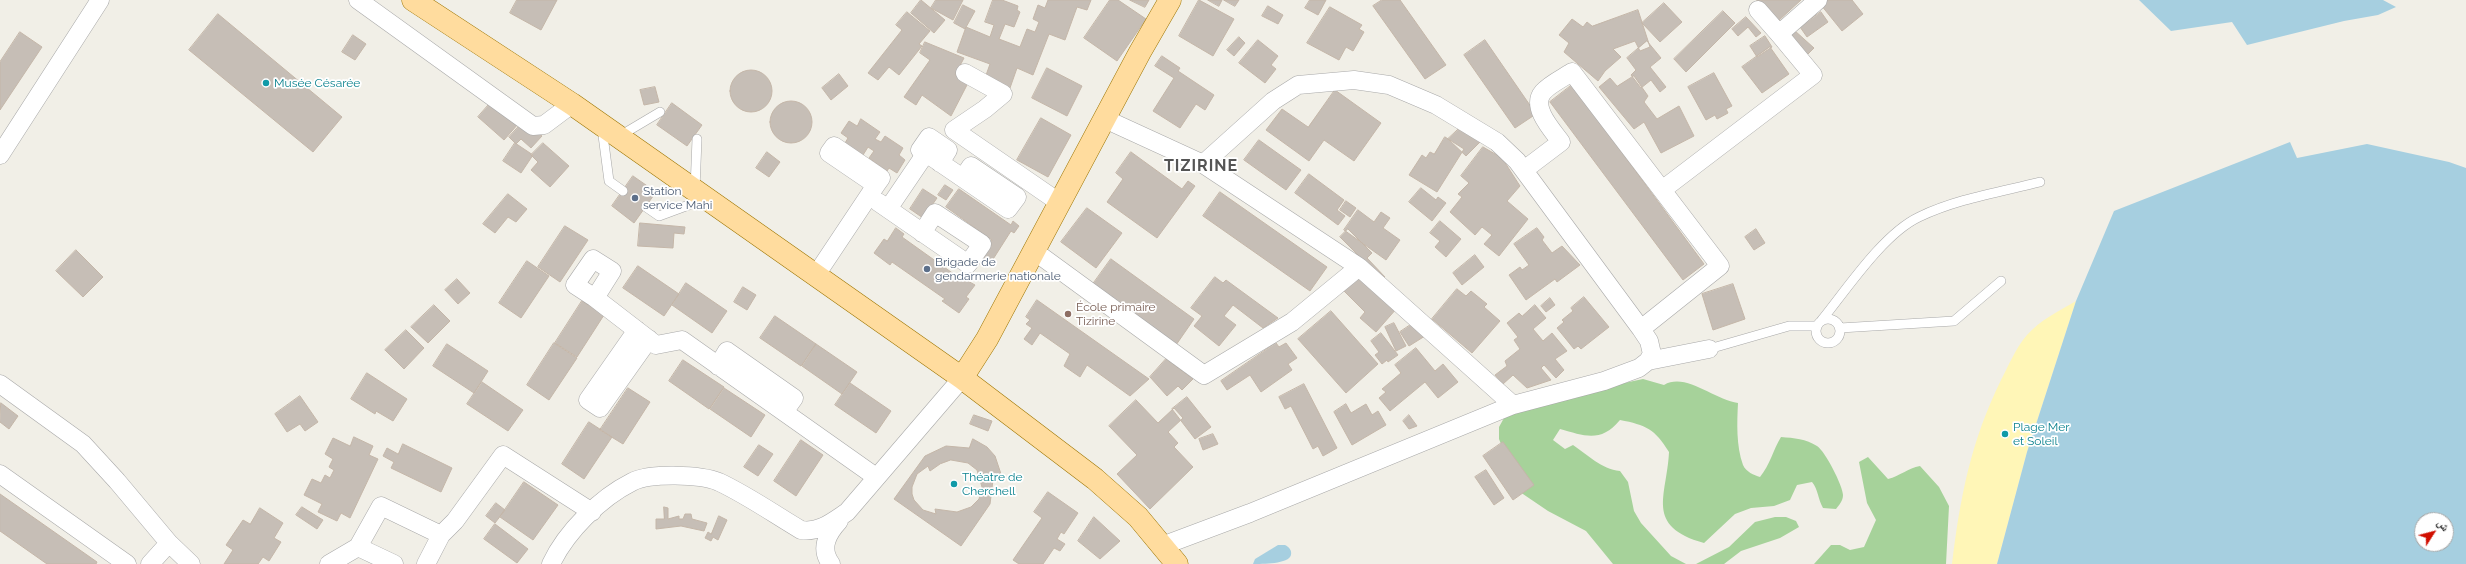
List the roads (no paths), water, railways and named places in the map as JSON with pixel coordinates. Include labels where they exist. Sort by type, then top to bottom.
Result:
[{"type":"main road","points":[[414,0],[572,104],[962,378],[1095,479],[1138,517],[1176,564]]},
{"type":"main road","points":[[962,378],[987,339],[1170,0]]},
{"type":"street","points":[[0,155],[100,0]]},
{"type":"street","points":[[358,0],[533,126],[544,125],[572,104]]},
{"type":"street","points":[[1779,34],[1818,0]]},
{"type":"street","points":[[1662,190],[1813,75],[1758,10]]},
{"type":"street","points":[[1524,170],[1561,142],[1544,118],[1539,103],[1542,92],[1572,72],[1720,266],[1641,329]]},
{"type":"street","points":[[965,73],[1003,94],[985,109],[954,130],[1060,203]]},
{"type":"street","points":[[1162,546],[1250,513],[1513,405],[1604,380],[1639,368],[1648,361],[1652,354],[1649,341],[1641,329],[1524,170],[1497,142],[1436,105],[1388,85],[1354,80],[1298,85],[1273,101],[1203,164]]},
{"type":"street","points":[[1105,119],[1203,164],[1359,267],[1513,405]]},
{"type":"street","points":[[888,209],[932,158],[963,178]]},
{"type":"street","points":[[816,276],[872,191],[888,209],[922,233]]},
{"type":"street","points":[[1034,250],[1204,375],[1292,322],[1359,267]]},
{"type":"street","points":[[595,298],[656,345],[682,340],[876,477]]},
{"type":"street","points":[[1648,361],[1709,349]]},
{"type":"street","points":[[830,563],[825,549],[826,540],[832,529],[962,378]]},
{"type":"street","points":[[0,384],[83,444],[117,481],[169,543],[191,564]]},
{"type":"street","points":[[426,564],[441,535],[456,522],[503,455],[592,512]]},
{"type":"street","points":[[0,474],[127,564]]},
{"type":"street","points":[[551,564],[563,545],[592,512],[612,494],[633,481],[654,478],[686,477],[718,482],[801,530],[813,531],[829,524],[846,512]]},
{"type":"street","points":[[329,564],[358,547],[381,506],[441,535]]},
{"type":"street","points":[[795,526],[830,563]]},
{"type":"street","points":[[150,564],[169,543]]},
{"type":"street","points":[[358,547],[394,564]]},
{"type":"lane","points":[[623,191],[609,181],[610,131],[660,112]]},
{"type":"lane","points":[[646,207],[659,216],[701,194],[697,139]]},
{"type":"lane","points":[[1709,349],[1789,326],[1818,324],[1832,319],[1840,328],[1839,336],[1829,344],[1818,338],[1818,324],[1888,239],[1918,217],[1961,202],[2040,182]]},
{"type":"lane","points":[[1840,328],[1954,321],[2001,281]]},
{"type":"water","points":[[2139,0],[2383,0],[2396,7],[2378,15],[2344,21],[2247,45],[2232,22],[2171,31]]},
{"type":"water","points":[[2290,142],[2297,158],[2367,144],[2449,162],[2466,168],[2466,564],[1997,564],[2027,452],[2076,301],[2114,211]]},
{"type":"water","points":[[1278,545],[1285,545],[1291,550],[1291,555],[1289,558],[1275,563],[1253,564],[1255,559]]},
{"type":"place","name":"Musée Césarée","points":[[266,83]]},
{"type":"place","name":"Station service Mahi","points":[[635,198]]},
{"type":"place","name":"Brigade de gendarmerie nationale","points":[[927,269]]},
{"type":"place","name":"École primaire Tizirine","points":[[1068,314]]},
{"type":"place","name":"Plage Mer et Soleil","points":[[2005,434]]},
{"type":"place","name":"Théatre de Cherchell","points":[[954,484]]},
{"type":"district","name":"TIZIRINE","points":[[1201,166]]}]
